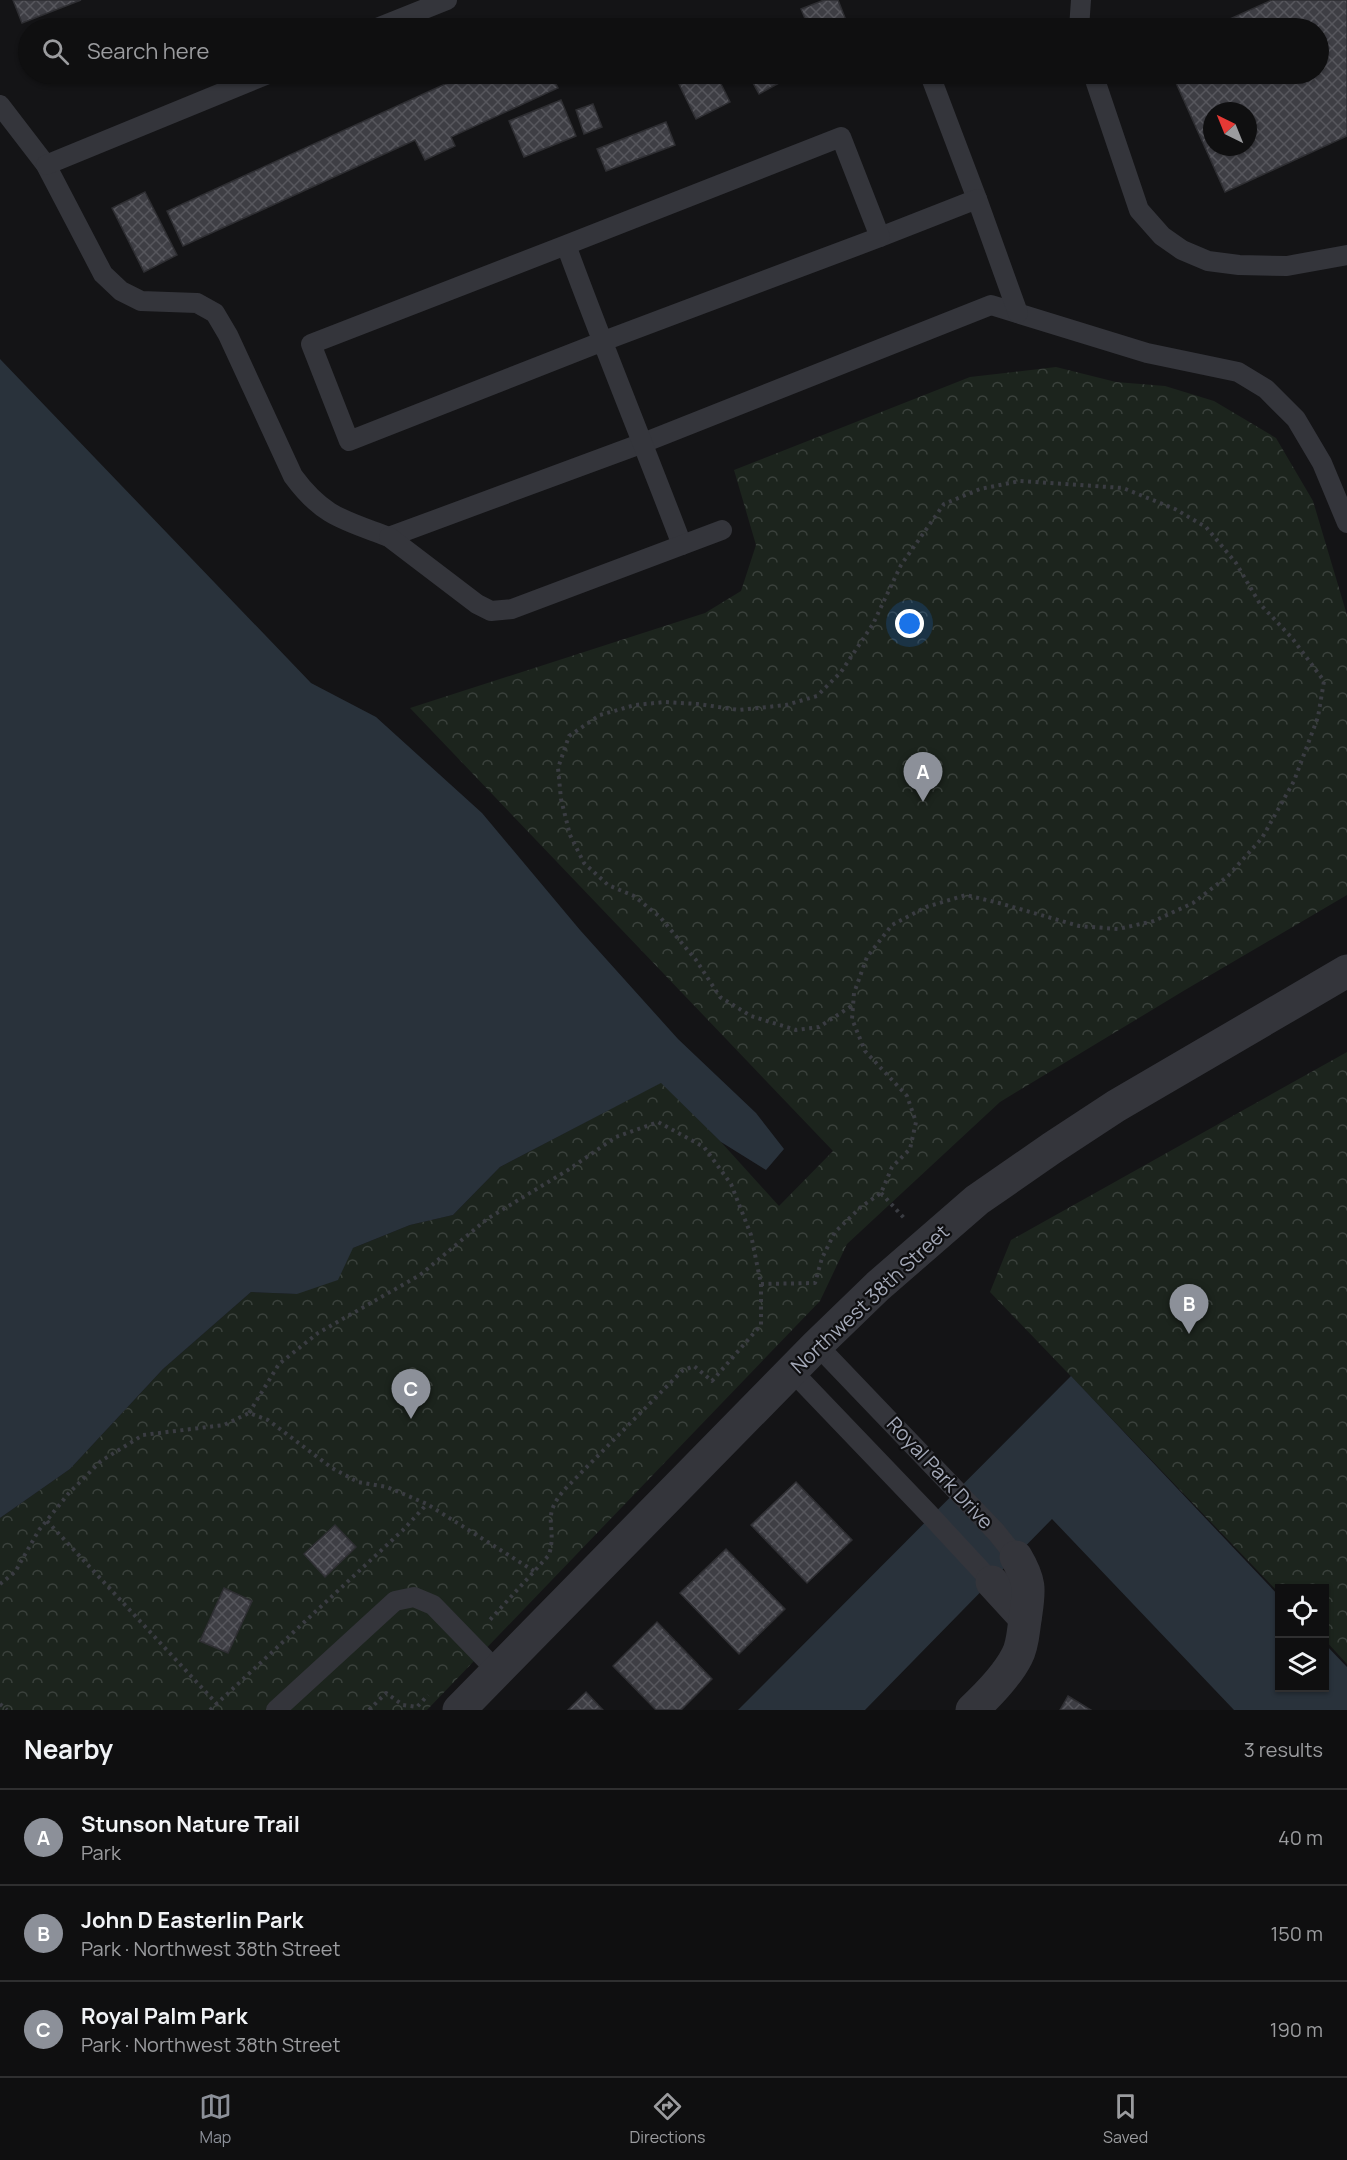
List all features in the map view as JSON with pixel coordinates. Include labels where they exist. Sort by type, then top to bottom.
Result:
[{"type":"street","name":"Northwest 38th Street","points":[[459,1710],[818,1345],[878,1286],[977,1200],[1116,1106],[1347,971]]},
{"type":"street","name":"Royal Park Drive","points":[[972,1710],[1006,1674],[1018,1656],[1023,1640],[1029,1598],[1028,1581],[1016,1557]]},
{"type":"street","name":"Royal Park Drive","points":[[992,1582],[1025,1618]]},
{"type":"lane","points":[[402,18],[447,0]]},
{"type":"lane","points":[[1080,18],[1082,0]]},
{"type":"lane","points":[[46,165],[244,84]]},
{"type":"lane","points":[[933,84],[1018,314]]},
{"type":"lane","points":[[1096,84],[1139,210],[1162,236],[1182,250],[1208,261],[1239,265],[1287,266],[1347,255]]},
{"type":"lane","points":[[0,105],[46,165],[103,274],[121,291],[141,301],[197,303],[215,313],[228,335],[293,476],[308,496],[330,515],[389,537],[477,604],[491,611],[512,609],[722,530]]},
{"type":"lane","points":[[880,237],[841,137],[311,344],[349,441],[601,342],[880,237],[977,200]]},
{"type":"lane","points":[[566,245],[601,342],[682,545]]},
{"type":"lane","points":[[389,537],[643,443],[991,306],[1147,353],[1238,372],[1266,389],[1296,419],[1322,463],[1347,523]]},
{"type":"lane","name":"Royal Park Drive","points":[[818,1345],[996,1532],[1016,1557]]},
{"type":"lane","name":"Royal Park Drive","points":[[792,1371],[992,1582]]},
{"type":"lane","points":[[276,1710],[395,1601],[414,1597],[433,1605],[497,1671]]},
{"type":"path","points":[[761,1284],[815,1282],[822,1258],[835,1232],[861,1207],[881,1193],[892,1167],[910,1149],[916,1122],[907,1096],[865,1051],[852,1019],[854,993],[867,957],[892,925],[926,906],[966,895],[1079,926],[1118,929],[1154,921],[1193,903],[1228,876],[1262,838],[1294,781],[1318,717],[1324,681],[1292,638],[1260,604],[1236,563],[1206,527],[1175,509],[1123,488],[1020,481],[980,489],[944,504],[901,565],[867,634],[841,672],[817,696],[786,705],[739,710],[676,702],[635,705],[600,716],[569,736],[558,768],[561,799],[570,835],[584,863],[608,885],[634,896],[660,917],[696,960],[720,997],[751,1016],[796,1030],[819,1027],[853,1005]]},
{"type":"path","points":[[0,1584],[15,1572],[39,1530],[69,1493],[102,1461],[143,1435],[224,1425],[249,1413],[279,1364],[318,1333],[420,1275],[487,1219],[568,1170],[616,1137],[658,1122],[704,1147],[731,1184],[751,1235],[761,1284],[761,1325],[712,1381],[694,1366],[682,1371],[554,1501],[550,1514],[552,1544],[549,1556],[489,1621],[471,1645]]},
{"type":"path","points":[[881,1193],[905,1220]]},
{"type":"path","points":[[249,1413],[268,1420],[332,1468],[358,1482],[387,1487],[427,1504],[534,1571]]},
{"type":"path","points":[[210,1710],[403,1530],[427,1504]]},
{"type":"path","points":[[46,1521],[217,1704]]},
{"type":"path","points":[[369,1710],[386,1693],[403,1705],[417,1707],[431,1692]]},
{"type":"path","points":[[0,1704],[7,1710]]},
{"type":"green space","points":[[1056,367],[1116,382],[1165,386],[1214,401],[1276,438],[1313,501],[1347,615],[1347,895],[1000,1102],[847,1244],[820,1301],[427,1710],[0,1710],[0,1518],[70,1469],[163,1369],[251,1292],[297,1294],[353,1248],[410,1225],[453,1215],[500,1167],[662,1082],[779,1206],[833,1151],[410,708],[705,613],[741,591],[756,545],[734,470],[970,377]]},
{"type":"green space","points":[[1347,1052],[1347,1664],[1329,1644],[1329,1584],[1275,1584],[1275,1589],[990,1292],[1011,1240]]},
{"type":"shaded area","points":[[0,359],[311,683],[376,717],[482,813],[580,930],[678,1039],[756,1113],[784,1149],[766,1170],[721,1142],[661,1083],[500,1167],[453,1215],[410,1225],[353,1248],[338,1280],[297,1294],[251,1292],[163,1369],[70,1469],[0,1518]]},
{"type":"shaded area","points":[[1071,1376],[1275,1592],[1275,1692],[1329,1692],[1329,1648],[1347,1667],[1347,1710],[1234,1710],[1052,1519],[865,1710],[738,1710]]},
{"type":"building","points":[[13,0],[81,0],[35,18],[20,18]]},
{"type":"building","points":[[824,0],[838,0],[845,18],[805,18],[801,9]]},
{"type":"building","points":[[1272,0],[1347,0],[1347,136],[1225,192],[1209,156],[1257,156],[1257,102],[1203,102],[1203,143],[1176,84],[1329,84],[1329,18],[1232,18]]},
{"type":"building","points":[[445,84],[556,84],[558,88],[451,137],[455,146],[425,160],[415,140],[183,246],[167,211]]},
{"type":"building","points":[[679,84],[721,84],[730,102],[696,119]]},
{"type":"building","points":[[754,84],[777,84],[759,94]]},
{"type":"building","points":[[561,100],[576,136],[524,157],[509,121]]},
{"type":"building","points":[[593,104],[602,127],[584,134],[576,110]]},
{"type":"building","points":[[666,122],[675,145],[606,171],[597,149]]},
{"type":"building","points":[[145,192],[177,255],[144,272],[112,208]]},
{"type":"building","points":[[796,1482],[852,1540],[807,1583],[751,1525]]},
{"type":"building","points":[[335,1525],[356,1547],[325,1577],[304,1554]]},
{"type":"building","points":[[726,1549],[785,1609],[739,1654],[680,1593]]},
{"type":"building","points":[[224,1588],[252,1601],[228,1653],[200,1641]]},
{"type":"building","points":[[657,1622],[712,1679],[681,1710],[656,1710],[613,1666]]},
{"type":"building","points":[[586,1692],[603,1710],[568,1710]]},
{"type":"building","points":[[1068,1696],[1091,1710],[1060,1710]]},
{"type":"place","name":"Stunson Nature Trail","points":[[923,802]]},
{"type":"place","name":"John D Easterlin Park","points":[[1189,1334]]},
{"type":"place","name":"Royal Palm Park","points":[[411,1419]]}]
